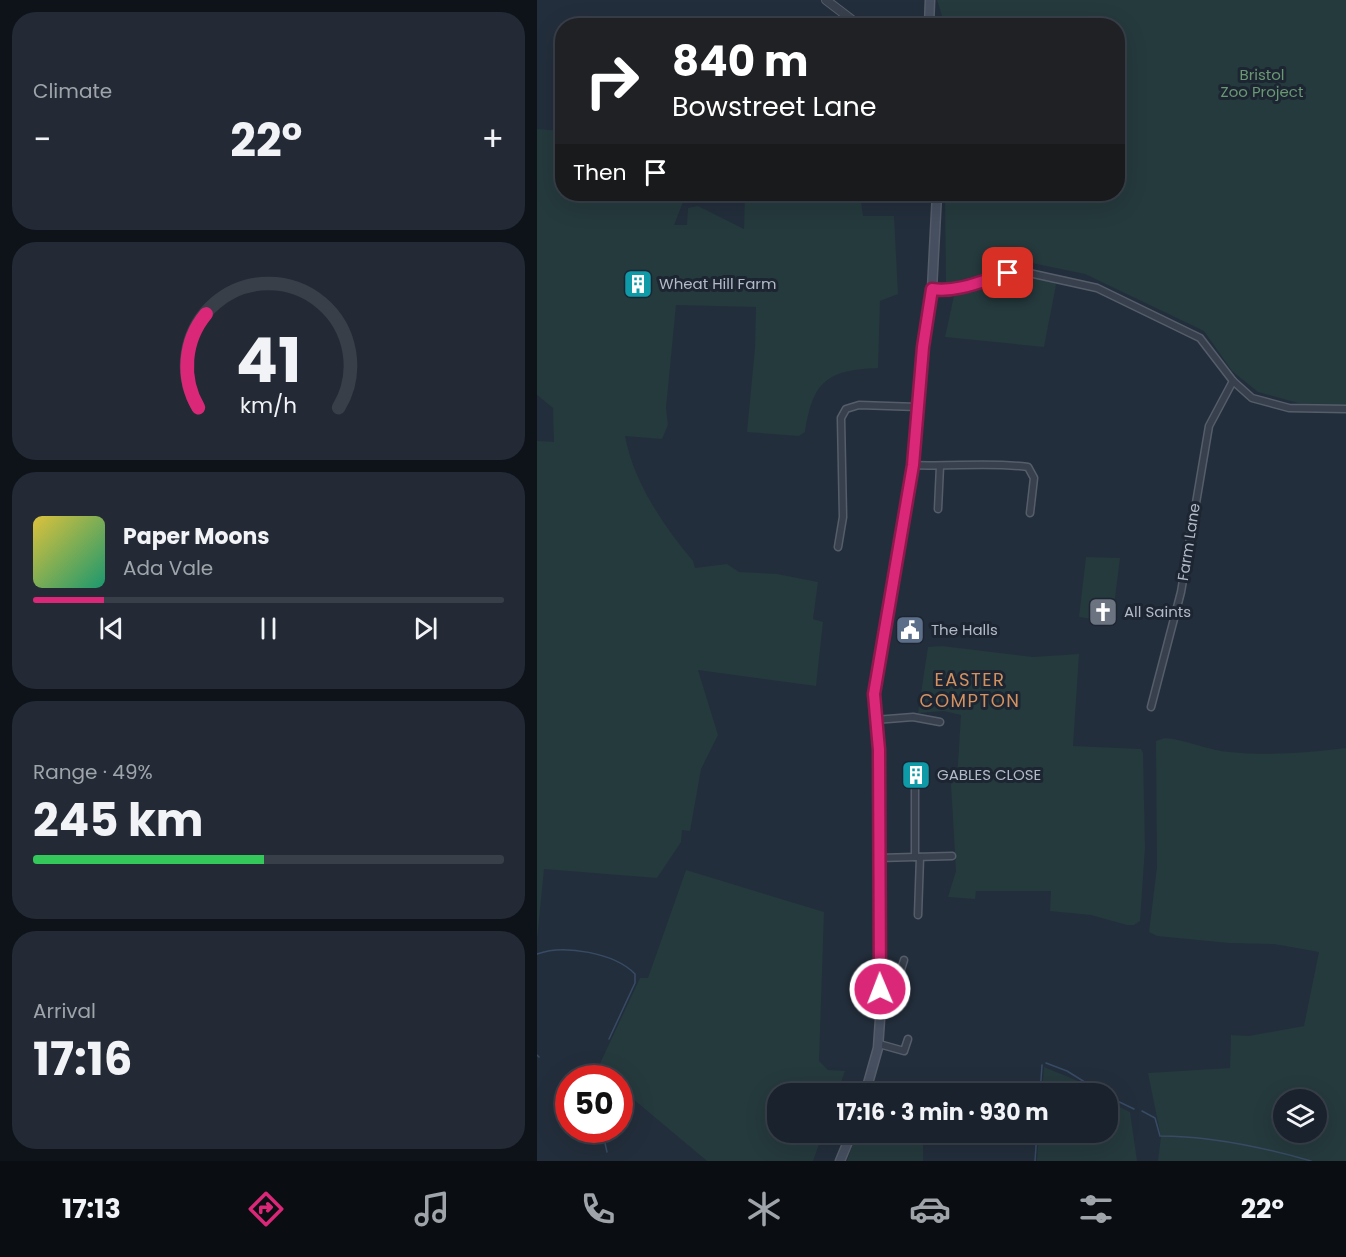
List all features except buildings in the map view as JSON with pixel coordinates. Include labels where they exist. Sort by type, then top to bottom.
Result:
[{"type":"main road","points":[[929,18],[930,0]]},
{"type":"main road","points":[[868,1083],[879,1044],[879,750],[875,720],[876,678],[913,465],[923,347],[932,289],[937,201]]},
{"type":"main road","points":[[840,1161],[847,1143]]},
{"type":"street","points":[[826,0],[850,18]]},
{"type":"street","points":[[932,289],[944,290],[968,286],[1020,271],[1097,288],[1200,338],[1233,381],[1252,398],[1276,406],[1346,409]]},
{"type":"street","name":"Farm Lane","points":[[1151,707],[1181,592],[1209,426],[1233,381]]},
{"type":"street","points":[[838,547],[843,518],[841,427],[844,412],[850,406],[859,405],[918,407]]},
{"type":"street","points":[[913,465],[990,463],[1028,467],[1034,478],[1031,509],[1040,507]]},
{"type":"street","points":[[938,509],[940,466]]},
{"type":"street","points":[[875,720],[913,717],[940,722]]},
{"type":"street","points":[[915,782],[918,915]]},
{"type":"street","points":[[878,858],[952,856]]},
{"type":"street","points":[[910,903],[918,903]]},
{"type":"street","points":[[880,989],[895,989],[904,960]]},
{"type":"street","points":[[879,1044],[904,1051],[908,1039]]},
{"type":"green space","name":"Bristol Zoo Project","points":[[937,0],[1346,0],[1346,406],[1298,403],[1258,392],[1232,371],[1204,331],[1085,274],[1027,262],[946,284],[945,201],[1125,201],[1125,18],[943,18]]},
{"type":"green space","points":[[537,129],[555,130],[555,201],[683,201],[674,225],[687,225],[688,208],[698,206],[744,229],[745,201],[861,201],[863,216],[894,216],[898,294],[880,301],[878,368],[846,372],[825,382],[813,401],[805,432],[799,436],[747,432],[755,348],[756,307],[676,305],[666,408],[668,425],[662,439],[625,436],[635,470],[651,503],[693,561],[695,568],[727,564],[739,572],[777,574],[818,582],[813,619],[823,622],[816,686],[698,670],[718,735],[701,769],[690,831],[682,830],[681,842],[657,878],[544,869],[537,939],[537,441],[554,442],[553,408],[537,395]]},
{"type":"green space","points":[[1021,274],[1052,279],[1056,285],[1044,347],[945,337],[954,296],[981,284]]},
{"type":"green space","points":[[1086,557],[1120,558],[1112,622],[1079,617]]},
{"type":"green space","points":[[942,646],[1033,657],[1079,654],[1073,746],[1141,749],[1143,753],[1145,847],[1140,921],[1134,925],[1127,925],[1091,915],[1050,911],[1051,891],[976,891],[975,899],[948,897],[956,871],[951,784],[957,780],[961,715],[944,711],[918,713],[928,647]]},
{"type":"green space","points":[[1165,738],[1221,751],[1258,754],[1302,753],[1346,748],[1346,1161],[1158,1161],[1161,1137],[1148,1073],[1230,1068],[1231,1035],[1249,1036],[1304,1026],[1319,952],[1274,944],[1229,943],[1157,936],[1149,932],[1157,867],[1156,741]]},
{"type":"green space","points":[[686,870],[824,912],[819,1061],[828,1070],[845,1071],[841,1083],[767,1083],[767,1143],[819,1143],[813,1161],[707,1161],[633,1099],[633,1065],[599,1065],[640,978],[648,978]]},
{"type":"green space","points":[[1044,1067],[1081,1083],[1043,1083]]},
{"type":"green space","points":[[1118,1106],[1130,1112],[1137,1161],[1037,1161],[1038,1143],[1118,1143]]},
{"type":"green space","points":[[853,1143],[923,1143],[923,1161],[847,1161]]},
{"type":"waterway","points":[[537,954],[561,950],[589,952],[615,961],[635,974],[635,983],[609,1039]]},
{"type":"waterway","points":[[1046,1063],[1067,1071],[1086,1083]]},
{"type":"waterway","points":[[1041,1083],[1042,1065]]},
{"type":"waterway","points":[[1118,1101],[1134,1109]]},
{"type":"waterway","points":[[1142,1111],[1155,1118],[1160,1136],[1236,1143],[1311,1161]]},
{"type":"waterway","points":[[605,1143],[607,1152]]},
{"type":"waterway","points":[[1035,1161],[1036,1143]]},
{"type":"place","name":"Wheat Hill Farm","points":[[638,284]]},
{"type":"place","name":"All Saints","points":[[1103,612]]},
{"type":"place","name":"The Halls","points":[[910,630]]},
{"type":"place","name":"GABLES CLOSE","points":[[916,775]]},
{"type":"district","name":"EASTER COMPTON","points":[[970,690]]},
{"type":"route","points":[[880,989],[877,834],[879,750],[874,694],[891,582],[913,465],[923,347],[932,289],[944,290],[968,286],[1008,273]]}]
